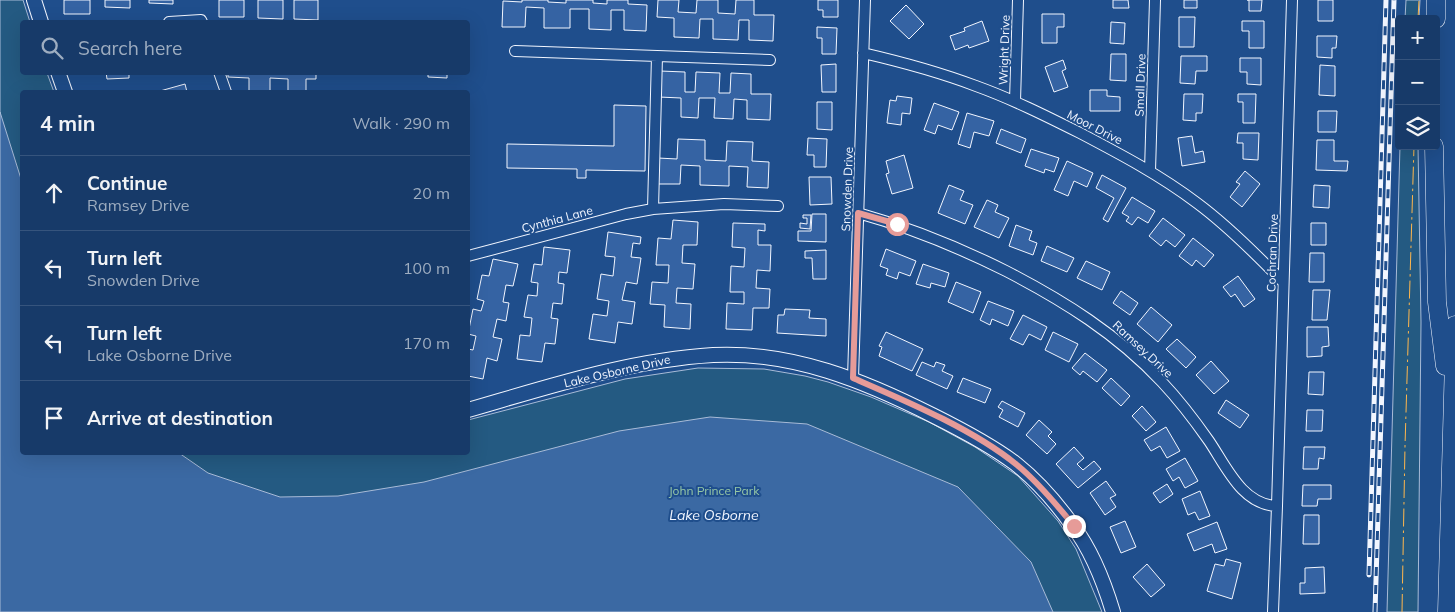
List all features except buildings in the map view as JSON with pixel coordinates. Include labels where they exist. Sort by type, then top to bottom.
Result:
[{"type":"highway","points":[[1436,0],[1436,15]]},
{"type":"highway","points":[[1434,150],[1437,302],[1452,418]]},
{"type":"highway","points":[[1447,607],[1455,325]]},
{"type":"street","points":[[34,0],[40,20]]},
{"type":"street","name":"Snowden Drive","points":[[853,378],[865,0]]},
{"type":"street","name":"Wright Drive","points":[[1015,101],[1018,0]]},
{"type":"street","name":"Small Drive","points":[[1150,171],[1155,0]]},
{"type":"street","name":"Cochran Drive","points":[[1276,506],[1292,0]]},
{"type":"street","points":[[515,51],[770,60]]},
{"type":"street","name":"Moor Drive","points":[[864,53],[937,72],[1015,101],[1122,154],[1196,202],[1227,227],[1283,282]]},
{"type":"street","points":[[653,209],[658,56]]},
{"type":"street","points":[[59,75],[64,90]]},
{"type":"street","points":[[220,75],[225,90]]},
{"type":"street","name":"Cynthia Lane","points":[[470,255],[626,214],[653,209],[724,204],[778,206]]},
{"type":"street","name":"Ramsey Drive","points":[[858,213],[897,224],[968,252],[1041,289],[1106,330],[1162,382],[1184,408],[1227,471],[1245,492],[1267,506],[1276,506]]},
{"type":"street","name":"Lake Osborne Drive","points":[[470,409],[636,365],[676,358],[744,355],[779,359],[853,378],[905,401],[960,429],[1018,465],[1074,526],[1086,546],[1106,590],[1113,612]]},
{"type":"street","points":[[1273,612],[1276,506]]},
{"type":"green space","name":"Lake Osborne","points":[[0,0],[23,0],[29,20],[20,20],[20,75],[48,75],[53,90],[20,90],[20,455],[470,455],[470,419],[625,379],[698,368],[764,369],[828,382],[871,397],[929,422],[975,447],[1018,476],[1058,521],[1076,549],[1102,612],[0,612]]},
{"type":"green space","points":[[1406,0],[1420,0],[1419,15],[1405,15]]},
{"type":"green space","points":[[1400,150],[1418,150],[1421,322],[1418,612],[1387,612]]},
{"type":"water","name":"Lake Osborne","points":[[0,112],[20,176],[20,455],[182,455],[208,473],[280,497],[338,496],[424,482],[619,431],[710,417],[807,424],[958,487],[1031,562],[1053,612],[0,612]]},
{"type":"railway","points":[[1369,575],[1386,0]]},
{"type":"railway","points":[[1375,612],[1394,0]]},
{"type":"power","points":[[1418,15],[1419,0]]},
{"type":"power","points":[[1402,612],[1414,150]]},
{"type":"route","points":[[897,224],[858,213],[853,378],[905,401],[993,448],[1018,465],[1074,526]]},
{"type":"park label","name":"John Prince Park","points":[[714,490]]}]
